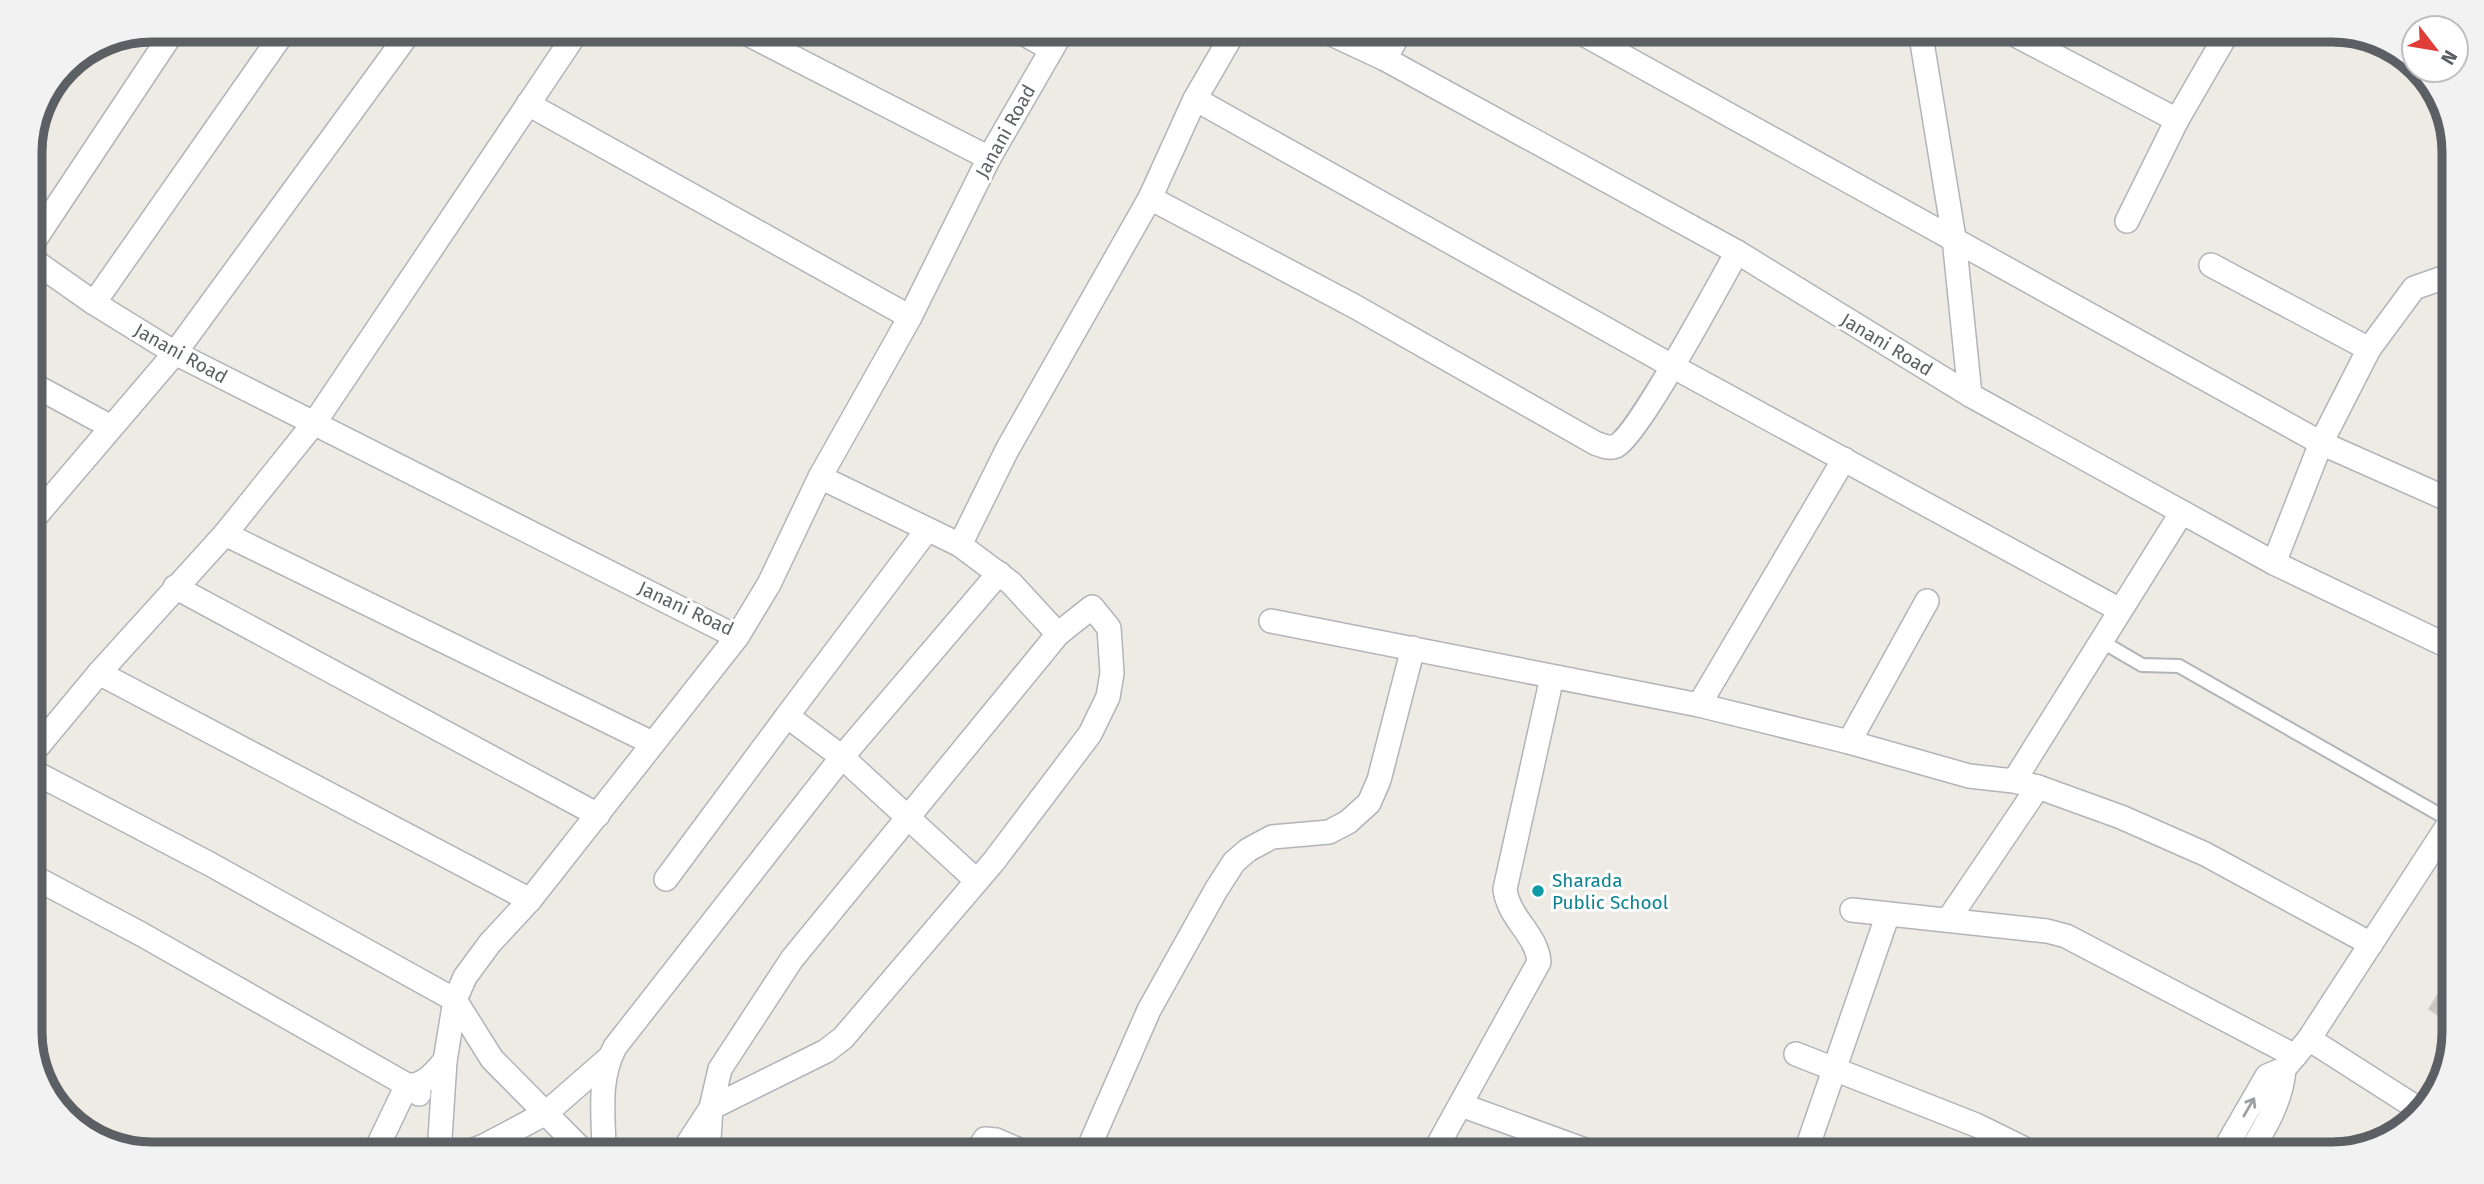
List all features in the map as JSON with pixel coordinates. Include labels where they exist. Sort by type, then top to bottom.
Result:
[{"type":"street","points":[[42,229],[166,42]]},
{"type":"street","points":[[94,303],[277,42]]},
{"type":"street","points":[[42,507],[175,353],[401,42]]},
{"type":"street","points":[[42,742],[99,673],[225,534],[315,422],[570,42]]},
{"type":"street","points":[[763,42],[989,158]]},
{"type":"street","name":"Janani Road","points":[[42,266],[94,303],[175,353],[737,637],[769,584],[820,477],[910,317],[989,158],[1055,42]]},
{"type":"street","points":[[960,545],[1007,450],[1150,198],[1195,99],[1229,42]]},
{"type":"street","name":"Janani Road","points":[[1349,42],[1385,59],[1737,252],[1970,395],[2274,563],[2442,643]]},
{"type":"street","points":[[1385,59],[1394,42]]},
{"type":"street","points":[[1598,42],[2321,443],[2442,497]]},
{"type":"street","points":[[1922,42],[1954,238],[1970,395]]},
{"type":"street","points":[[2029,42],[2177,120]]},
{"type":"street","points":[[2127,220],[2177,120],[2223,42]]},
{"type":"street","points":[[1195,99],[1672,366],[2120,610]]},
{"type":"street","points":[[528,104],[910,317]]},
{"type":"street","points":[[1150,198],[1354,306],[1606,447],[1618,445],[1630,434],[1737,252]]},
{"type":"street","points":[[2211,265],[2369,349]]},
{"type":"street","points":[[2274,563],[2321,443],[2369,349],[2414,288],[2442,278]]},
{"type":"street","points":[[42,390],[111,427]]},
{"type":"street","points":[[1699,705],[1844,459]]},
{"type":"street","points":[[820,477],[960,545],[999,573],[1058,634]]},
{"type":"street","points":[[2014,781],[2182,512]]},
{"type":"street","points":[[666,879],[927,530]]},
{"type":"street","points":[[225,534],[652,743]]},
{"type":"street","points":[[604,1142],[603,1079],[615,1047],[842,757],[999,573]]},
{"type":"street","points":[[175,587],[598,815]]},
{"type":"street","points":[[1849,742],[1927,601]]},
{"type":"street","points":[[689,1142],[711,1108],[826,1051],[843,1038],[977,881],[1090,734],[1108,697],[1112,673],[1109,628],[1092,607],[1058,634],[792,959],[720,1069],[711,1108],[709,1142]]},
{"type":"street","points":[[1271,621],[1699,705],[1849,742],[1969,776],[2014,781],[2038,787],[2121,817],[2205,854],[2371,944]]},
{"type":"street","points":[[440,1142],[445,1061],[455,1000],[465,977],[490,943],[530,900],[598,815],[737,637]]},
{"type":"street","points":[[1091,1142],[1149,1010],[1234,862],[1248,850],[1272,837],[1329,832],[1348,822],[1369,803],[1379,780],[1413,648]]},
{"type":"street","points":[[99,673],[530,900]]},
{"type":"street","points":[[1440,1142],[1539,962],[1534,944],[1510,911],[1505,889],[1552,677]]},
{"type":"street","points":[[787,716],[842,757],[977,881]]},
{"type":"street","points":[[42,776],[208,863],[455,1000],[492,1059],[574,1142]]},
{"type":"street","points":[[1948,920],[2038,787]]},
{"type":"street","points":[[2256,1142],[2296,1055],[2442,836]]},
{"type":"street","points":[[42,881],[141,934],[407,1085],[442,1112]]},
{"type":"street","points":[[1852,910],[2047,931],[2066,936],[2296,1055],[2415,1105]]},
{"type":"street","points":[[1809,1142],[1888,914]]},
{"type":"street","points":[[1796,1054],[1976,1125],[2011,1142]]},
{"type":"street","points":[[2229,1142],[2267,1076],[2296,1055]]},
{"type":"street","points":[[492,1142],[546,1113],[609,1058]]},
{"type":"street","points":[[407,1085],[424,1082],[445,1061]]},
{"type":"street","points":[[380,1142],[407,1085]]},
{"type":"street","points":[[1461,1105],[1563,1142]]},
{"type":"street","points":[[983,1142],[985,1139],[1001,1142]]},
{"type":"lane","points":[[2101,641],[2142,665],[2179,666],[2442,813]]},
{"type":"building","points":[[2441,990],[2442,991],[2442,1018],[2429,1009]]},
{"type":"place","name":"Sharada Public School","points":[[1538,891]]}]
